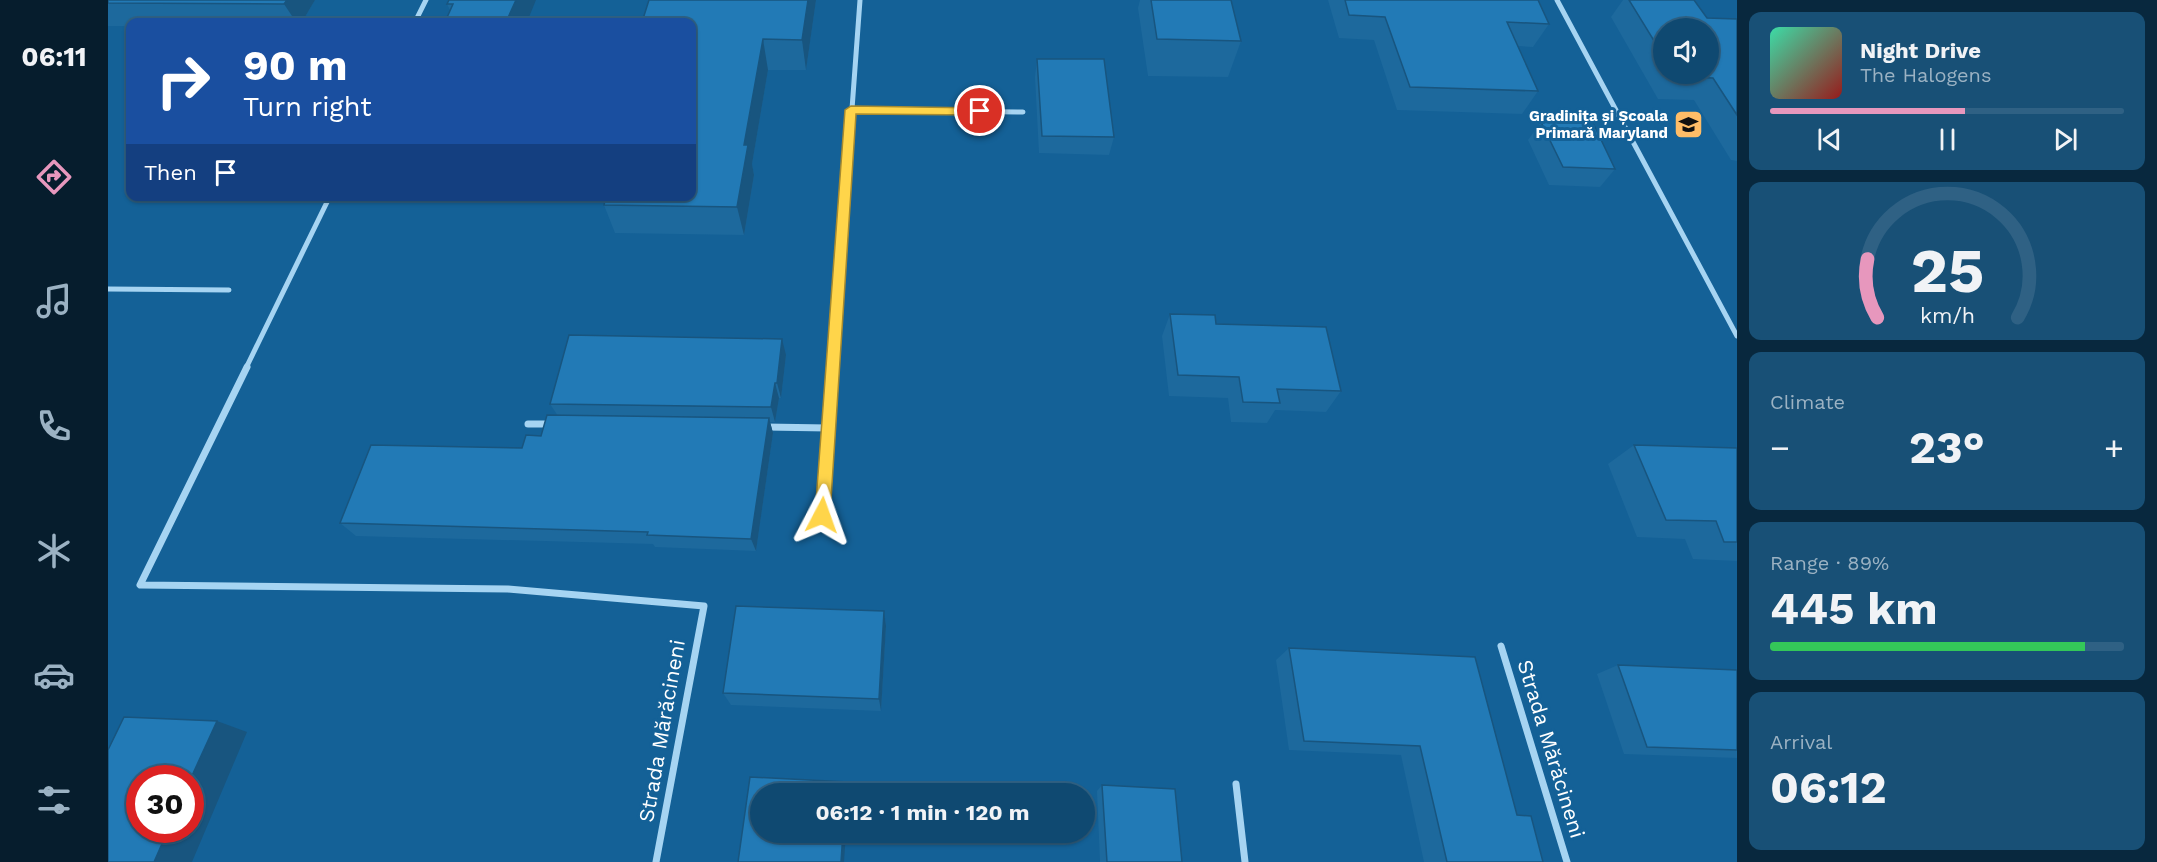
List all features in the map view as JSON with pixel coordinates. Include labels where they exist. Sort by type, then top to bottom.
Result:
[{"type":"street","points":[[417,18],[426,0]]},
{"type":"street","points":[[822,515],[860,0]]},
{"type":"street","points":[[1557,0],[1737,336]]},
{"type":"street","points":[[851,110],[1023,112]]},
{"type":"street","name":"Strada Mărăcineni","points":[[328,201],[140,585],[508,589],[704,606],[656,862]]},
{"type":"street","points":[[108,289],[229,290]]},
{"type":"street","points":[[528,424],[562,424]]},
{"type":"street","points":[[759,427],[828,428]]},
{"type":"street","name":"Strada Mărăcineni","points":[[1501,646],[1567,862]]},
{"type":"street","points":[[1236,784],[1245,862]]},
{"type":"building","points":[[108,0],[287,0],[284,4],[108,3]]},
{"type":"building","points":[[449,0],[516,0],[508,18],[447,18],[453,4],[447,4]]},
{"type":"building","points":[[649,0],[808,0],[802,40],[763,39],[744,145],[748,145],[737,207],[604,205],[605,201],[696,201],[696,18],[643,18]]},
{"type":"building","points":[[1151,0],[1231,0],[1241,41],[1157,39]]},
{"type":"building","points":[[1345,0],[1538,0],[1549,24],[1507,22],[1538,91],[1410,87],[1385,17],[1349,15]]},
{"type":"building","points":[[1629,0],[1694,0],[1707,18],[1653,18],[1653,39]]},
{"type":"building","points":[[1719,18],[1737,19],[1737,115],[1717,84],[1719,84]]},
{"type":"building","points":[[1037,59],[1104,59],[1114,137],[1042,136]]},
{"type":"building","points":[[1541,122],[1593,123],[1615,169],[1563,167]]},
{"type":"building","points":[[1170,314],[1215,315],[1216,324],[1326,327],[1341,391],[1277,389],[1280,403],[1243,402],[1239,377],[1178,375]]},
{"type":"building","points":[[569,335],[782,339],[777,383],[775,383],[771,407],[550,404]]},
{"type":"building","points":[[547,415],[769,418],[751,539],[647,535],[648,532],[340,523],[371,445],[522,448],[526,435],[541,436]]},
{"type":"building","points":[[1634,445],[1737,448],[1737,542],[1724,542],[1716,521],[1666,520]]},
{"type":"building","points":[[736,606],[884,611],[879,699],[723,693]]},
{"type":"building","points":[[1289,648],[1475,657],[1517,815],[1531,816],[1543,862],[1447,862],[1420,746],[1304,741]]},
{"type":"building","points":[[1618,665],[1737,670],[1737,750],[1647,747]]},
{"type":"building","points":[[124,717],[217,721],[197,765],[126,765],[126,843],[162,843],[154,862],[108,862],[108,750]]},
{"type":"building","points":[[750,777],[847,782],[750,783],[750,843],[842,843],[841,862],[738,862]]},
{"type":"building","points":[[1102,785],[1175,789],[1182,862],[1107,862]]},
{"type":"place","name":"Gradinița și Școala Primară Maryland","points":[[1689,125]]},
{"type":"route","points":[[822,515],[851,110],[980,111]]}]
